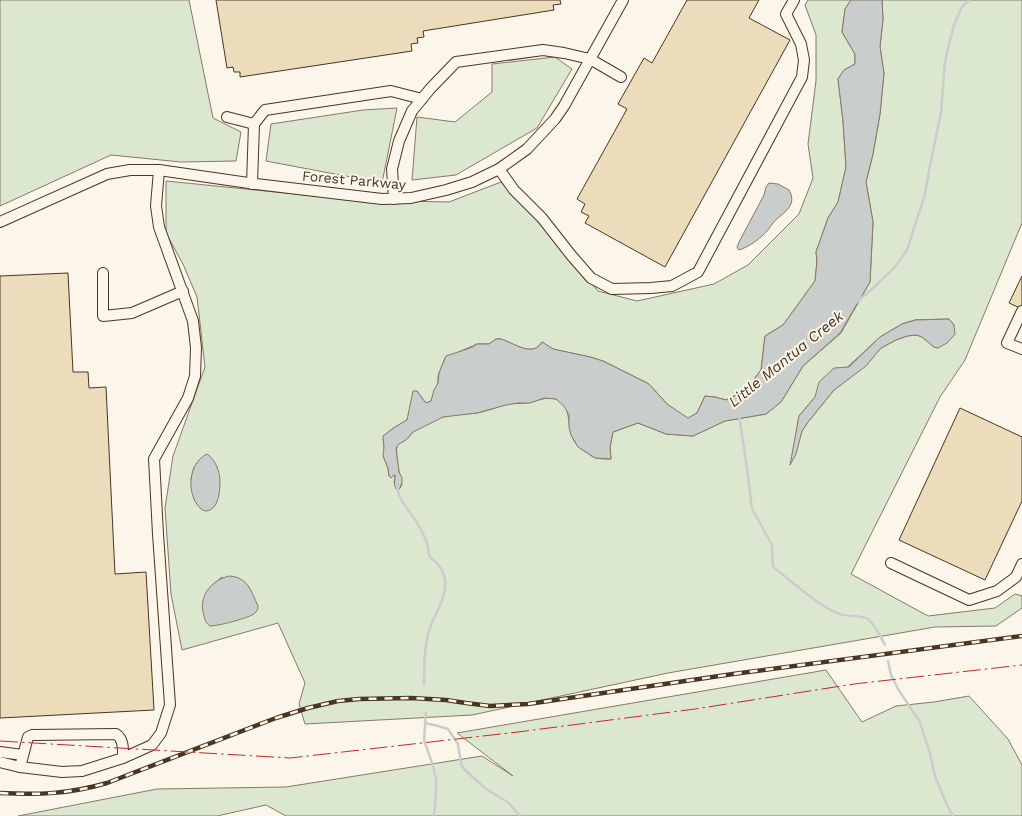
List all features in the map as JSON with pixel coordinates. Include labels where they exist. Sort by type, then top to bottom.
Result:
[{"type":"street","name":"Forest Parkway","points":[[0,222],[107,174],[130,170],[159,170],[194,174],[252,184],[382,199],[411,198],[472,182],[499,169],[527,149],[555,119],[623,0]]},
{"type":"street","points":[[499,169],[514,190],[542,218],[591,278],[612,289],[672,286],[698,272],[802,77],[804,60],[801,44],[786,14],[794,0]]},
{"type":"street","points":[[394,199],[392,169],[399,141],[412,111],[456,62],[543,50],[590,59],[621,77]]},
{"type":"street","points":[[252,184],[254,124],[265,110],[391,91],[422,99]]},
{"type":"street","points":[[227,117],[254,124]]},
{"type":"street","points":[[0,762],[20,767],[62,772],[82,771],[123,758],[152,745],[161,733],[170,706],[154,459],[188,398],[195,376],[196,348],[193,321],[159,227],[156,206],[159,170]]},
{"type":"street","points":[[103,273],[103,316],[132,313],[182,291]]},
{"type":"street","points":[[1022,311],[1007,342],[1022,349]]},
{"type":"street","points":[[891,563],[969,600],[997,591],[1016,577],[1022,564]]},
{"type":"street","points":[[20,767],[28,737],[32,735],[116,734],[122,740],[123,758]]},
{"type":"street","points":[[0,752],[23,754]]},
{"type":"green space","points":[[0,0],[189,0],[213,118],[241,132],[236,161],[181,162],[111,155],[0,206]]},
{"type":"green space","points":[[808,0],[851,0],[845,9],[842,32],[855,54],[855,64],[844,70],[838,79],[846,167],[838,202],[828,218],[816,252],[815,281],[783,325],[765,336],[761,370],[746,390],[726,400],[705,396],[697,413],[688,419],[667,404],[649,384],[603,361],[553,349],[542,342],[538,347],[528,349],[496,339],[489,344],[477,344],[445,358],[431,401],[425,402],[417,391],[413,392],[407,420],[391,430],[383,438],[384,458],[389,476],[395,475],[394,483],[400,488],[402,485],[397,447],[398,444],[407,439],[413,432],[443,417],[477,413],[507,404],[526,403],[548,398],[556,399],[566,409],[570,431],[578,446],[593,457],[603,459],[611,459],[610,447],[613,432],[638,423],[666,434],[693,436],[725,421],[766,414],[781,402],[803,366],[841,333],[870,282],[873,222],[866,182],[880,114],[884,73],[880,47],[883,19],[882,0],[1022,0],[1022,223],[965,360],[940,397],[851,574],[928,616],[995,608],[1015,594],[1022,596],[1022,608],[996,626],[935,627],[668,673],[472,715],[305,724],[299,704],[305,683],[278,623],[182,650],[171,594],[165,508],[173,456],[205,367],[197,297],[183,264],[166,233],[166,181],[355,200],[449,202],[501,182],[544,228],[598,291],[637,301],[714,284],[748,265],[799,214],[813,178],[808,144],[816,81],[816,35],[805,5]],"holes":[[[949,319],[954,325],[938,348],[917,335],[896,340],[881,348],[860,370],[834,390],[802,431],[791,463],[799,416],[815,397],[880,337],[902,324],[915,320]],[[194,467],[201,509],[194,499],[191,479]],[[222,577],[239,619],[210,626],[211,586]]]},
{"type":"green space","points":[[555,57],[572,69],[537,128],[456,175],[412,180],[417,117],[455,122],[492,92],[492,64]]},
{"type":"green space","points":[[397,108],[382,183],[266,161],[271,124],[363,110]]},
{"type":"green space","points":[[826,670],[862,722],[896,706],[969,696],[1008,739],[1022,765],[1022,816],[286,816],[266,805],[217,816],[18,816],[157,789],[286,787],[482,756],[513,776],[457,733]]},
{"type":"water","points":[[851,0],[882,0],[883,19],[880,47],[884,73],[880,114],[866,182],[873,222],[870,282],[840,333],[803,366],[781,402],[766,414],[725,421],[693,436],[666,434],[638,423],[613,432],[610,447],[611,459],[595,458],[578,447],[571,435],[569,415],[564,406],[556,399],[544,398],[530,403],[506,405],[477,413],[443,417],[413,432],[396,448],[399,472],[402,478],[400,488],[397,490],[395,475],[391,478],[389,476],[383,456],[383,436],[407,420],[413,391],[417,391],[425,402],[431,401],[446,356],[477,344],[489,344],[496,339],[501,339],[523,348],[534,349],[542,342],[553,349],[603,361],[649,384],[667,404],[688,418],[697,413],[705,396],[726,400],[746,390],[761,370],[765,336],[783,325],[815,281],[816,252],[828,218],[838,202],[846,167],[838,79],[844,70],[855,64],[855,54],[842,32],[845,9]]},
{"type":"water","points":[[769,183],[778,184],[789,190],[792,201],[790,206],[762,236],[739,250],[737,247],[739,242]]},
{"type":"water","points":[[949,319],[954,325],[955,334],[947,343],[938,348],[934,347],[922,337],[916,335],[896,340],[881,348],[866,366],[834,390],[802,431],[796,454],[790,465],[799,416],[815,397],[819,382],[834,368],[849,367],[880,337],[902,324],[915,320]]},
{"type":"water","points":[[207,454],[216,466],[220,481],[219,494],[214,507],[211,510],[204,511],[193,495],[191,479],[196,464]]},
{"type":"water","points":[[229,576],[245,582],[258,606],[257,610],[252,615],[241,619],[210,626],[205,621],[203,609],[204,596],[216,582]]},
{"type":"building","points":[[216,0],[560,0],[561,4],[553,5],[554,10],[423,31],[424,37],[417,38],[418,43],[411,44],[412,51],[240,77],[240,72],[234,72],[233,67],[227,68]]},
{"type":"building","points":[[687,0],[759,0],[749,18],[790,40],[665,267],[585,223],[589,216],[581,212],[585,204],[577,199],[627,109],[618,104],[644,58],[652,63]]},
{"type":"building","points":[[68,273],[73,372],[88,372],[89,388],[106,387],[115,574],[146,572],[154,710],[0,718],[0,276]]},
{"type":"building","points":[[1022,276],[1022,309],[1009,303]]},
{"type":"building","points":[[960,408],[1022,437],[1022,501],[985,580],[899,540]]},
{"type":"waterway","name":"Little Mantua Creek","points":[[857,302],[895,267],[907,250],[925,194],[941,113],[945,62],[949,44],[954,25],[962,7],[969,0]]},
{"type":"waterway","points":[[739,416],[752,509],[772,545],[773,567],[828,609],[841,614],[868,619],[876,628],[885,645]]},
{"type":"waterway","name":"Little Mantua Creek","points":[[397,487],[403,502],[424,536],[431,558],[440,567],[445,580],[444,594],[427,637],[424,684]]},
{"type":"waterway","points":[[888,661],[891,675],[898,689],[920,722],[935,776],[953,816]]},
{"type":"waterway","points":[[426,713],[424,740],[436,779],[434,816]]},
{"type":"waterway","name":"Little Mantua Creek","points":[[425,723],[448,729],[458,744],[461,764],[464,769],[486,789],[509,803],[520,816]]},
{"type":"railway","points":[[0,793],[54,793],[107,783],[276,718],[338,701],[411,698],[446,700],[490,706],[528,704],[733,674],[1022,636]]},
{"type":"power","points":[[0,741],[290,758],[518,732],[695,709],[854,684],[1022,665]]}]
